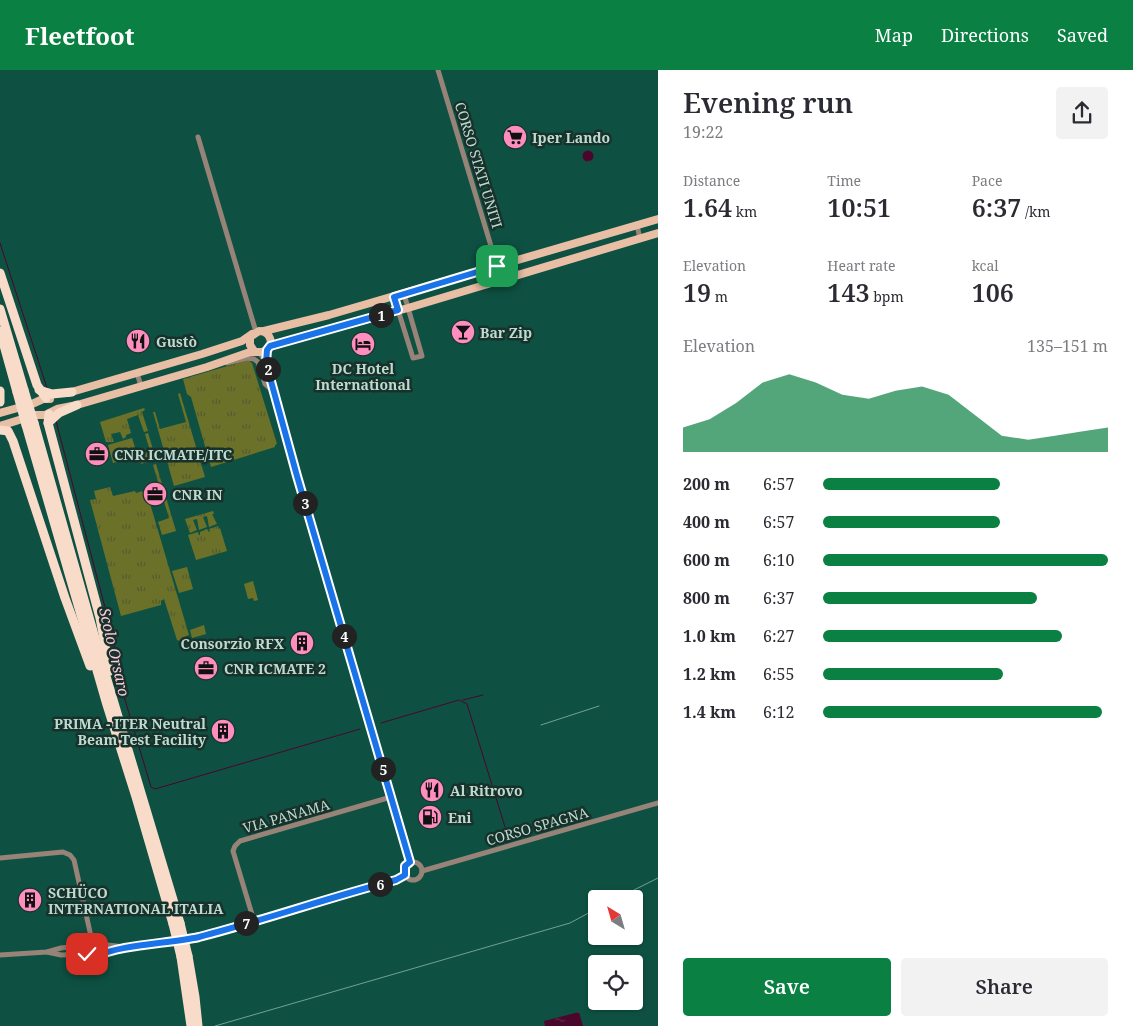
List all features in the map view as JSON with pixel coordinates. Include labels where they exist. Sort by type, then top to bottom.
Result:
[{"type":"highway","points":[[0,273],[42,400]]},
{"type":"highway","points":[[0,309],[20,391]]},
{"type":"highway","points":[[0,331],[32,421],[120,722],[185,956],[194,1024]]},
{"type":"highway","points":[[39,390],[52,394],[72,392]]},
{"type":"highway","points":[[0,391],[0,402]]},
{"type":"highway","points":[[77,405],[50,416],[100,618],[120,722]]},
{"type":"highway","points":[[32,421],[107,705],[176,924]]},
{"type":"highway","points":[[0,430],[8,431],[14,441],[78,635],[107,705]]},
{"type":"main road","points":[[0,412],[202,354],[242,341],[257,332],[394,297],[658,218]]},
{"type":"main road","points":[[77,405],[658,234]]},
{"type":"main road","points":[[257,332],[250,339],[250,345],[263,350]]},
{"type":"main road","points":[[257,332],[270,336],[271,341],[263,350]]},
{"type":"main road","points":[[0,426],[50,416],[54,404],[42,400]]},
{"type":"street","name":"CORSO STATI UNITI","points":[[438,70],[497,266]]},
{"type":"street","points":[[198,137],[257,332]]},
{"type":"street","points":[[637,225],[640,238]]},
{"type":"street","points":[[394,297],[412,358],[422,356],[404,294]]},
{"type":"street","points":[[263,350],[297,476],[410,862]]},
{"type":"street","points":[[207,367],[219,366],[247,358],[254,359],[258,362],[265,384],[275,394]]},
{"type":"street","points":[[137,373],[141,386]]},
{"type":"street","name":"VIA PANAMA","points":[[254,921],[233,851],[240,841],[391,797]]},
{"type":"street","name":"CORSO SPAGNA","points":[[47,952],[61,956],[87,954],[95,957],[99,954],[198,937],[396,880],[405,875],[408,878],[416,879],[422,871],[658,803]]},
{"type":"street","points":[[0,858],[63,852],[70,855],[74,860],[92,941]]},
{"type":"street","points":[[405,875],[405,866],[410,862],[418,863],[422,871]]},
{"type":"street","name":"CORSO SPAGNA","points":[[0,955],[47,952],[86,945],[92,941],[100,944],[130,948]]},
{"type":"street","points":[[99,954],[100,944]]},
{"type":"street","points":[[86,945],[85,950],[87,954]]},
{"type":"green space","points":[[248,360],[252,363],[277,444],[275,447],[211,467],[191,397],[187,394],[183,379]]},
{"type":"green space","points":[[180,393],[205,477],[174,486],[153,412],[155,412],[160,429],[186,422],[178,394]]},
{"type":"green space","points":[[144,408],[145,410],[142,412],[148,431],[144,432],[138,415],[127,419],[131,433],[123,439],[120,432],[111,434],[114,442],[106,442],[100,422]]},
{"type":"green space","points":[[148,433],[156,459],[141,464],[139,454],[150,451],[145,434]]},
{"type":"green space","points":[[132,438],[140,463],[130,459],[113,463],[108,445]]},
{"type":"green space","points":[[156,464],[176,531],[162,535],[158,522],[169,518],[153,465]]},
{"type":"green space","points":[[110,487],[113,496],[146,490],[189,635],[186,636],[187,639],[177,640],[164,599],[161,601],[161,605],[121,616],[90,500],[96,499],[94,491]]},
{"type":"green space","points":[[213,511],[214,514],[212,514],[217,524],[209,527],[207,516],[203,517],[207,527],[199,530],[197,519],[193,520],[197,530],[190,533],[185,519]]},
{"type":"green space","points":[[218,526],[227,551],[196,560],[188,535],[198,532],[200,535],[200,532],[207,529],[209,532],[209,529]]},
{"type":"green space","points":[[187,567],[193,589],[179,593],[172,571]]},
{"type":"green space","points":[[253,581],[258,600],[254,601],[253,598],[248,599],[244,584]]},
{"type":"green space","points":[[204,625],[206,634],[192,638],[190,630]]},
{"type":"water","points":[[588,150],[594,156],[588,162],[582,156]]},
{"type":"water","points":[[579,1012],[583,1026],[545,1026],[544,1021]]},
{"type":"waterway","name":"Scolo Orsaro","points":[[0,243],[47,388]]},
{"type":"waterway","name":"Scolo Orsaro","points":[[56,421],[113,638],[120,683],[151,787],[155,789],[360,729]]},
{"type":"waterway","points":[[463,700],[483,695]]},
{"type":"waterway","name":"Scolo Orsaro","points":[[381,723],[459,700],[467,704],[505,827]]},
{"type":"railway","points":[[541,725],[599,706]]},
{"type":"railway","points":[[634,890],[658,878]]},
{"type":"railway","points":[[215,1026],[570,923],[588,913]]},
{"type":"place","name":"Iper Lando","points":[[515,137]]},
{"type":"place","name":"Bar Zip","points":[[463,332]]},
{"type":"place","name":"Gustò","points":[[138,341]]},
{"type":"place","name":"DC Hotel International","points":[[363,344]]},
{"type":"place","name":"CNR ICMATE/ITC","points":[[97,454]]},
{"type":"place","name":"CNR IN","points":[[155,494]]},
{"type":"place","name":"Consorzio RFX","points":[[302,643]]},
{"type":"place","name":"CNR ICMATE 2","points":[[206,668]]},
{"type":"place","name":"PRIMA - ITER Neutral Beam Test Facility","points":[[223,731]]},
{"type":"place","name":"Al Ritrovo","points":[[432,790]]},
{"type":"place","name":"Eni","points":[[430,817]]},
{"type":"place","name":"SCHÜCO INTERNATIONAL ITALIA","points":[[30,900]]},
{"type":"route","points":[[87,954],[95,957],[99,954],[198,937],[396,880],[405,875],[405,866],[410,862],[294,466],[266,363],[267,350],[270,346],[398,310],[394,297],[497,266]]}]
